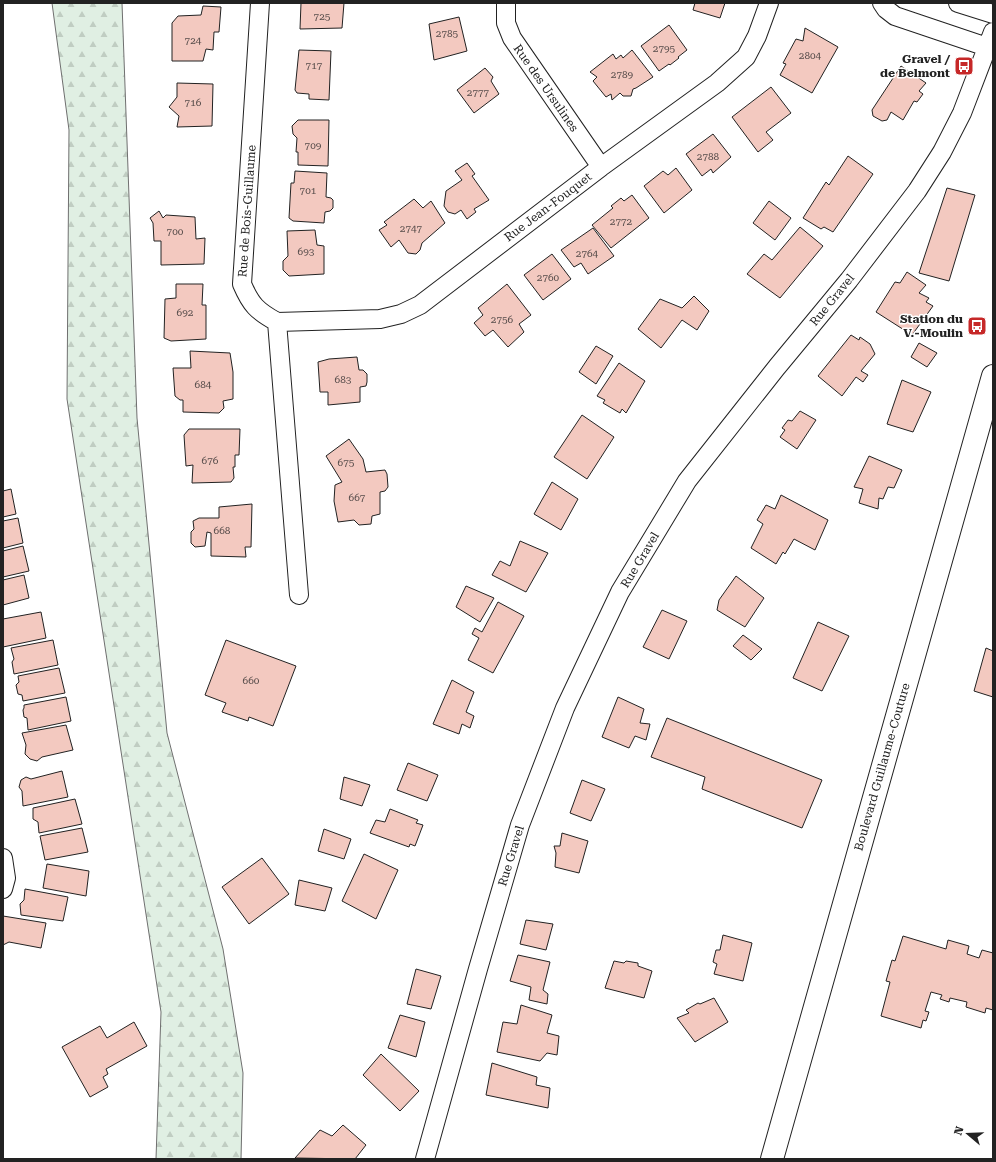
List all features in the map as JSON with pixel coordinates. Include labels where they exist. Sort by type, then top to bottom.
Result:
[{"type":"main road","name":"Boulevard Guillaume-Couture","points":[[772,1159],[993,376]]},
{"type":"street","name":"Rue de Bois-Guillaume","points":[[260,3],[242,284],[249,300],[264,314],[277,322]]},
{"type":"street","name":"Rue des Ursulines","points":[[506,3],[506,23],[512,38],[601,167]]},
{"type":"street","name":"Rue Jean-Fouquet","points":[[277,322],[380,319],[401,314],[420,305],[601,167],[717,83],[746,57],[757,36],[768,3]]},
{"type":"street","points":[[882,3],[886,9],[895,16],[990,39]]},
{"type":"street","points":[[958,3],[993,14]]},
{"type":"street","name":"Rue Gravel","points":[[425,1159],[520,824],[565,708],[620,592],[687,481],[777,367],[849,280],[917,191],[942,152],[962,112],[990,39]]},
{"type":"street","points":[[277,322],[299,595]]},
{"type":"street","points":[[3,858],[6,878],[3,889]]},
{"type":"green space","points":[[52,3],[122,3],[137,418],[167,733],[223,949],[243,1073],[241,1159],[156,1159],[161,1012],[67,399],[69,130]]},
{"type":"building","points":[[301,3],[344,3],[342,28],[300,29]]},
{"type":"building","points":[[695,3],[725,3],[720,18],[693,10]]},
{"type":"building","points":[[203,6],[221,7],[219,32],[214,32],[213,50],[206,49],[203,61],[172,61],[172,23],[178,16],[201,15]]},
{"type":"building","points":[[459,17],[467,51],[434,60],[429,24]]},
{"type":"building","points":[[669,25],[687,50],[670,65],[669,64],[659,71],[641,46]]},
{"type":"building","points":[[805,28],[838,47],[812,93],[780,75],[786,64],[783,63],[796,39],[803,41]]},
{"type":"building","points":[[299,50],[331,51],[329,100],[309,99],[309,94],[297,93],[295,90]]},
{"type":"building","points":[[632,50],[653,77],[633,89],[631,96],[623,96],[620,93],[612,100],[611,94],[606,97],[593,81],[597,77],[590,72],[613,54],[616,59],[621,55],[623,58]]},
{"type":"building","points":[[901,66],[926,83],[919,91],[923,94],[917,102],[914,101],[903,120],[891,112],[887,120],[882,121],[873,116],[872,110]]},
{"type":"building","points":[[485,68],[493,77],[491,81],[499,94],[474,113],[457,90]]},
{"type":"building","points":[[177,83],[213,84],[212,126],[177,127],[179,116],[169,107],[177,97]]},
{"type":"building","points":[[771,87],[791,113],[766,132],[773,140],[758,152],[732,117]]},
{"type":"building","points":[[298,120],[329,120],[328,166],[298,165],[298,152],[296,152],[297,138],[293,134],[292,126]]},
{"type":"building","points":[[713,134],[731,157],[713,173],[711,169],[702,176],[686,154]]},
{"type":"building","points":[[848,156],[873,174],[833,232],[824,227],[821,229],[803,218],[826,182],[829,185]]},
{"type":"building","points":[[467,163],[475,174],[472,176],[489,200],[474,209],[476,212],[467,219],[461,210],[455,214],[448,212],[444,206],[446,191],[462,180],[455,171]]},
{"type":"building","points":[[676,168],[692,190],[664,213],[644,186],[663,171],[668,175]]},
{"type":"building","points":[[295,171],[327,173],[326,197],[333,200],[333,208],[330,211],[325,212],[324,223],[293,221],[289,218],[291,183],[294,183]]},
{"type":"building","points":[[947,188],[975,195],[949,281],[919,273]]},
{"type":"building","points":[[632,195],[649,218],[611,248],[592,225],[613,208],[611,206],[621,198],[624,201]]},
{"type":"building","points":[[414,199],[423,208],[431,201],[445,223],[422,243],[420,250],[416,254],[408,253],[399,240],[391,247],[379,230],[387,225],[384,222]]},
{"type":"building","points":[[769,201],[791,218],[775,240],[753,223]]},
{"type":"building","points":[[159,211],[163,218],[166,215],[195,217],[196,239],[205,238],[204,264],[161,265],[161,241],[154,241],[153,223],[150,218]]},
{"type":"building","points":[[800,227],[823,246],[780,298],[747,274],[764,254],[772,260]]},
{"type":"building","points":[[593,228],[614,256],[588,274],[581,263],[574,267],[561,250]]},
{"type":"building","points":[[315,230],[317,245],[324,246],[324,274],[289,276],[283,270],[283,261],[288,256],[287,231]]},
{"type":"building","points":[[552,254],[571,279],[543,300],[524,275]]},
{"type":"building","points":[[907,272],[926,285],[919,293],[929,298],[926,302],[933,306],[912,335],[876,312],[895,282],[900,283]]},
{"type":"building","points":[[176,284],[203,284],[202,305],[206,305],[206,339],[171,341],[164,338],[165,299],[176,298]]},
{"type":"building","points":[[507,284],[531,315],[519,324],[524,332],[508,347],[493,330],[485,336],[474,323],[483,315],[478,308]]},
{"type":"building","points":[[694,296],[709,311],[697,330],[682,320],[661,348],[638,329],[660,299],[682,308]]},
{"type":"building","points":[[851,335],[859,340],[860,337],[870,344],[875,354],[861,371],[868,375],[863,382],[856,377],[842,396],[818,376]]},
{"type":"building","points":[[919,343],[937,353],[927,367],[911,357]]},
{"type":"building","points":[[596,346],[613,356],[596,384],[579,372]]},
{"type":"building","points":[[190,351],[230,353],[233,372],[233,399],[223,401],[224,408],[219,413],[183,412],[183,400],[180,400],[175,396],[173,368],[191,368]]},
{"type":"building","points":[[357,357],[359,370],[363,370],[367,374],[366,386],[360,387],[360,402],[328,405],[328,392],[320,392],[318,362],[329,359]]},
{"type":"building","points":[[619,363],[645,381],[626,413],[622,409],[620,413],[603,403],[605,400],[597,396]]},
{"type":"building","points":[[902,380],[931,392],[913,432],[887,424]]},
{"type":"building","points":[[800,411],[816,420],[797,449],[780,437],[785,430],[782,428],[788,420],[792,421]]},
{"type":"building","points":[[582,415],[614,437],[587,479],[554,457]]},
{"type":"building","points":[[189,429],[240,429],[239,455],[235,455],[235,467],[233,467],[234,478],[231,482],[192,483],[193,465],[186,466],[184,435]]},
{"type":"building","points":[[349,439],[363,459],[366,472],[385,470],[387,474],[388,487],[385,491],[380,492],[380,514],[372,516],[371,524],[359,525],[354,520],[338,522],[334,501],[335,485],[342,482],[326,456]]},
{"type":"building","points":[[869,456],[902,470],[894,488],[888,487],[883,499],[879,498],[878,509],[859,503],[863,489],[854,487]]},
{"type":"building","points":[[552,482],[578,499],[561,530],[534,514]]},
{"type":"building","points":[[11,489],[16,514],[3,517],[3,491]]},
{"type":"building","points":[[781,495],[828,520],[815,550],[794,539],[785,554],[783,552],[776,564],[751,548],[763,524],[757,520],[766,505],[775,509]]},
{"type":"building","points":[[252,504],[251,547],[245,547],[246,557],[211,556],[211,533],[207,532],[205,546],[195,547],[191,543],[191,532],[194,529],[193,521],[199,518],[219,518],[219,507]]},
{"type":"building","points":[[18,518],[23,543],[3,548],[3,521]]},
{"type":"building","points":[[520,541],[548,553],[526,592],[492,575],[500,561],[510,566]]},
{"type":"building","points":[[23,546],[29,571],[3,577],[3,551]]},
{"type":"building","points":[[24,575],[29,598],[3,605],[3,580]]},
{"type":"building","points":[[736,576],[764,598],[745,627],[717,610],[719,600]]},
{"type":"building","points":[[466,586],[494,598],[480,622],[456,607]]},
{"type":"building","points":[[498,602],[524,616],[493,673],[468,660],[479,638],[472,634],[475,628],[482,632]]},
{"type":"building","points":[[662,610],[687,621],[669,659],[643,647]]},
{"type":"building","points":[[41,612],[46,638],[3,647],[3,619]]},
{"type":"building","points":[[818,622],[849,636],[822,691],[793,678]]},
{"type":"building","points":[[743,635],[762,649],[751,660],[733,646]]},
{"type":"building","points":[[53,640],[58,665],[14,674],[12,662],[14,659],[11,648]]},
{"type":"building","points":[[226,640],[296,666],[273,726],[249,717],[248,721],[222,712],[226,703],[205,695]]},
{"type":"building","points":[[986,648],[993,651],[993,697],[974,691]]},
{"type":"building","points":[[59,668],[65,693],[23,701],[22,695],[18,694],[16,685],[19,682],[18,676]]},
{"type":"building","points":[[452,680],[474,692],[466,712],[474,716],[470,728],[462,724],[459,734],[433,724]]},
{"type":"building","points":[[66,697],[71,721],[28,730],[27,718],[24,717],[24,705]]},
{"type":"building","points":[[618,697],[644,709],[640,723],[650,724],[646,740],[635,736],[629,748],[602,737]]},
{"type":"building","points":[[667,718],[822,780],[802,828],[702,789],[705,777],[651,757]]},
{"type":"building","points":[[66,725],[73,750],[42,757],[37,761],[30,759],[25,754],[26,745],[22,733]]},
{"type":"building","points":[[408,763],[438,775],[427,801],[397,790]]},
{"type":"building","points":[[62,771],[68,797],[23,806],[22,791],[19,787],[21,780],[26,777],[31,779]]},
{"type":"building","points":[[344,777],[370,785],[362,806],[340,799]]},
{"type":"building","points":[[582,780],[605,789],[591,821],[570,813]]},
{"type":"building","points":[[75,799],[82,824],[39,833],[38,822],[33,819],[33,808]]},
{"type":"building","points":[[390,809],[418,820],[416,823],[423,825],[415,846],[410,844],[409,847],[370,833],[376,820],[385,822]]},
{"type":"building","points":[[82,828],[88,852],[45,860],[40,836]]},
{"type":"building","points":[[324,829],[351,839],[344,859],[318,851]]},
{"type":"building","points":[[562,833],[588,841],[579,873],[555,867],[556,853],[554,846],[560,846]]},
{"type":"building","points":[[364,854],[398,870],[376,919],[342,901]]},
{"type":"building","points":[[262,858],[289,894],[249,924],[222,887]]},
{"type":"building","points":[[47,864],[89,871],[86,896],[43,888]]},
{"type":"building","points":[[299,880],[332,888],[325,911],[295,905]]},
{"type":"building","points":[[25,889],[68,897],[63,921],[21,915],[20,904],[24,900]]},
{"type":"building","points":[[3,916],[46,923],[41,948],[9,942],[3,945]]},
{"type":"building","points":[[526,920],[553,924],[546,950],[520,944]]},
{"type":"building","points":[[723,935],[752,943],[743,981],[714,974],[717,964],[713,962],[716,950],[720,950]]},
{"type":"building","points":[[903,936],[946,949],[948,940],[969,946],[967,954],[979,958],[982,950],[993,953],[993,1010],[986,1008],[985,1013],[966,1007],[967,1002],[950,998],[949,1002],[940,999],[942,995],[931,992],[925,1011],[929,1012],[926,1021],[923,1020],[921,1028],[881,1016],[890,982],[886,981],[892,960],[895,961]]},
{"type":"building","points":[[518,955],[550,962],[543,990],[548,994],[547,1004],[529,1000],[531,987],[510,981]]},
{"type":"building","points":[[614,961],[638,963],[638,966],[652,971],[644,998],[605,988]]},
{"type":"building","points":[[416,969],[441,976],[431,1009],[407,1004]]},
{"type":"building","points":[[714,998],[728,1022],[695,1042],[677,1018],[689,1013],[686,1010],[698,1003],[700,1004]]},
{"type":"building","points":[[521,1005],[552,1015],[547,1033],[559,1036],[557,1055],[547,1053],[540,1061],[497,1052],[503,1022],[517,1024]]},
{"type":"building","points":[[400,1015],[425,1022],[416,1057],[388,1048]]},
{"type":"building","points":[[134,1022],[147,1046],[106,1069],[108,1074],[103,1077],[108,1087],[90,1097],[62,1047],[100,1026],[107,1038]]},
{"type":"building","points":[[381,1054],[419,1091],[400,1111],[363,1075]]},
{"type":"building","points":[[492,1063],[537,1077],[536,1085],[550,1088],[548,1108],[486,1095]]},
{"type":"building","points":[[343,1125],[366,1145],[355,1159],[295,1158],[320,1130],[332,1136]]},
{"type":"place","name":"Gravel / de Belmont","points":[[964,66]]},
{"type":"place","name":"Station du V.-Moulin","points":[[977,326]]}]
